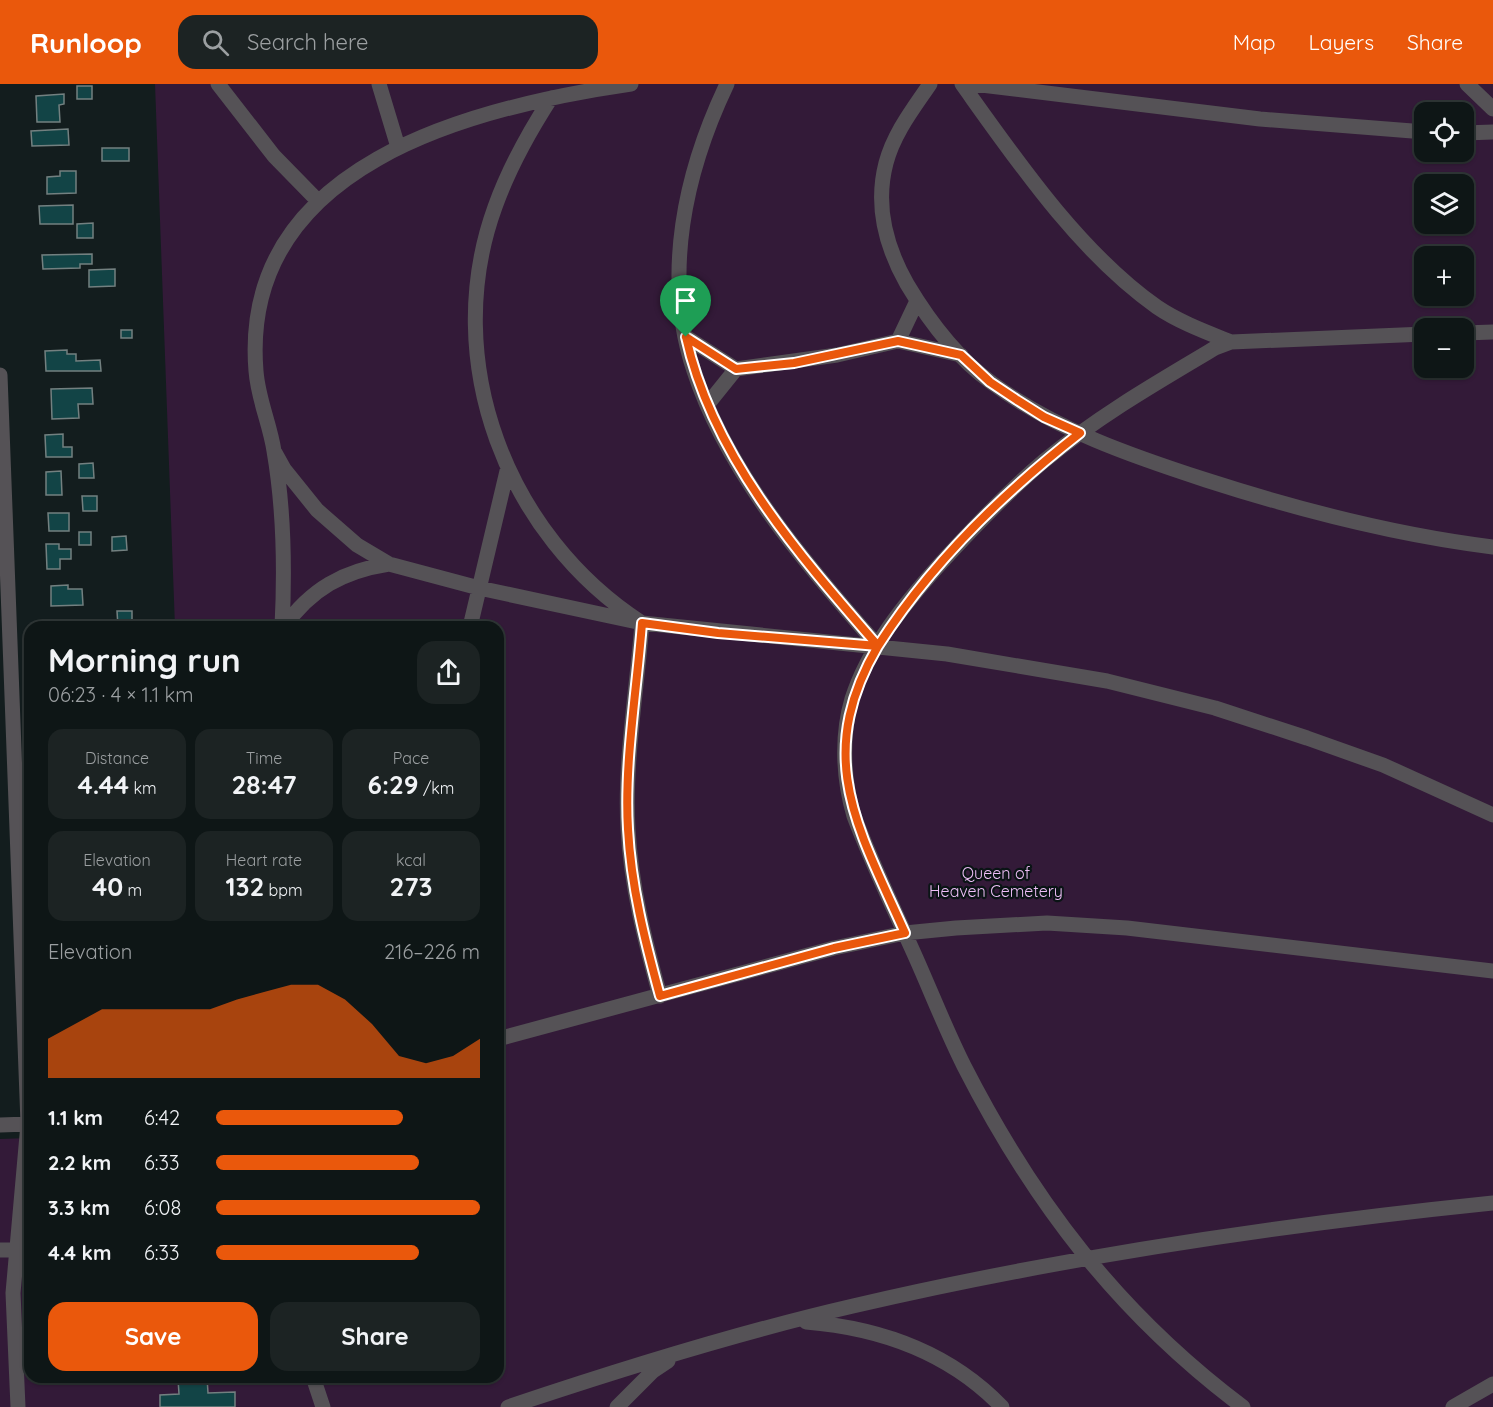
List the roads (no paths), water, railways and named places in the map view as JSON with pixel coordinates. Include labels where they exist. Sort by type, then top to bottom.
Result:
[{"type":"street","points":[[218,84],[274,156],[318,201]]},
{"type":"street","points":[[379,84],[398,147]]},
{"type":"street","points":[[283,621],[282,522],[274,451],[256,371],[258,321],[273,269],[295,230],[318,201],[350,174],[398,147],[492,114],[551,98],[631,84]]},
{"type":"street","points":[[727,84],[701,143],[686,201],[680,259],[686,337],[693,370],[707,405],[742,468],[797,549],[878,646]]},
{"type":"street","points":[[930,84],[895,139],[886,162],[881,206],[896,264],[917,301],[934,326],[990,382],[1044,417],[1165,467],[1283,503],[1389,528],[1493,547]]},
{"type":"street","points":[[962,84],[1034,182],[1114,270],[1158,307],[1231,342]]},
{"type":"street","points":[[972,84],[1260,119],[1414,131]]},
{"type":"street","points":[[1467,84],[1493,109]]},
{"type":"street","points":[[551,98],[512,167],[494,208],[476,298],[475,329],[480,376],[507,471],[536,519],[575,567],[618,608],[642,623]]},
{"type":"street","points":[[1474,133],[1493,132]]},
{"type":"street","points":[[898,341],[917,301]]},
{"type":"street","points":[[1474,333],[1493,332]]},
{"type":"street","points":[[1243,1407],[1157,1335],[1124,1303],[1087,1259],[1033,1187],[983,1101],[964,1065],[857,824],[846,779],[846,741],[852,702],[858,683],[878,646],[930,576],[981,521],[1020,482],[1080,433],[1149,387],[1231,342],[1414,334]]},
{"type":"street","points":[[686,337],[736,369],[794,363],[898,341],[961,355]]},
{"type":"street","points":[[707,405],[736,369]]},
{"type":"street","points":[[0,375],[24,1017]]},
{"type":"street","points":[[274,451],[289,475],[317,510],[357,545],[389,564],[479,588],[642,623],[729,634],[878,646],[1039,668],[1107,681],[1215,708],[1383,765],[1493,815]]},
{"type":"street","points":[[471,621],[507,471]]},
{"type":"street","points":[[288,621],[309,597],[324,585],[352,572],[389,564]]},
{"type":"street","points":[[642,623],[628,799],[628,829],[635,894],[660,996]]},
{"type":"street","points":[[1473,806],[1493,807]]},
{"type":"street","points":[[504,1037],[834,948],[905,933],[1001,925],[1085,925],[1493,971]]},
{"type":"street","points":[[0,1125],[24,1124]]},
{"type":"street","points":[[508,1407],[684,1352],[794,1321],[930,1289],[1087,1259],[1291,1228],[1493,1203]]},
{"type":"street","points":[[18,1407],[13,1293],[23,1250],[24,1225]]},
{"type":"street","points":[[0,1250],[23,1250]]},
{"type":"street","points":[[794,1321],[834,1324],[913,1345],[974,1382],[1002,1407]]},
{"type":"street","points":[[617,1407],[653,1371],[684,1352]]},
{"type":"street","points":[[315,1383],[322,1407]]},
{"type":"street","points":[[1453,1407],[1493,1384]]},
{"type":"park label","name":"Queen of Heaven Cemetery","points":[[996,882]]}]
